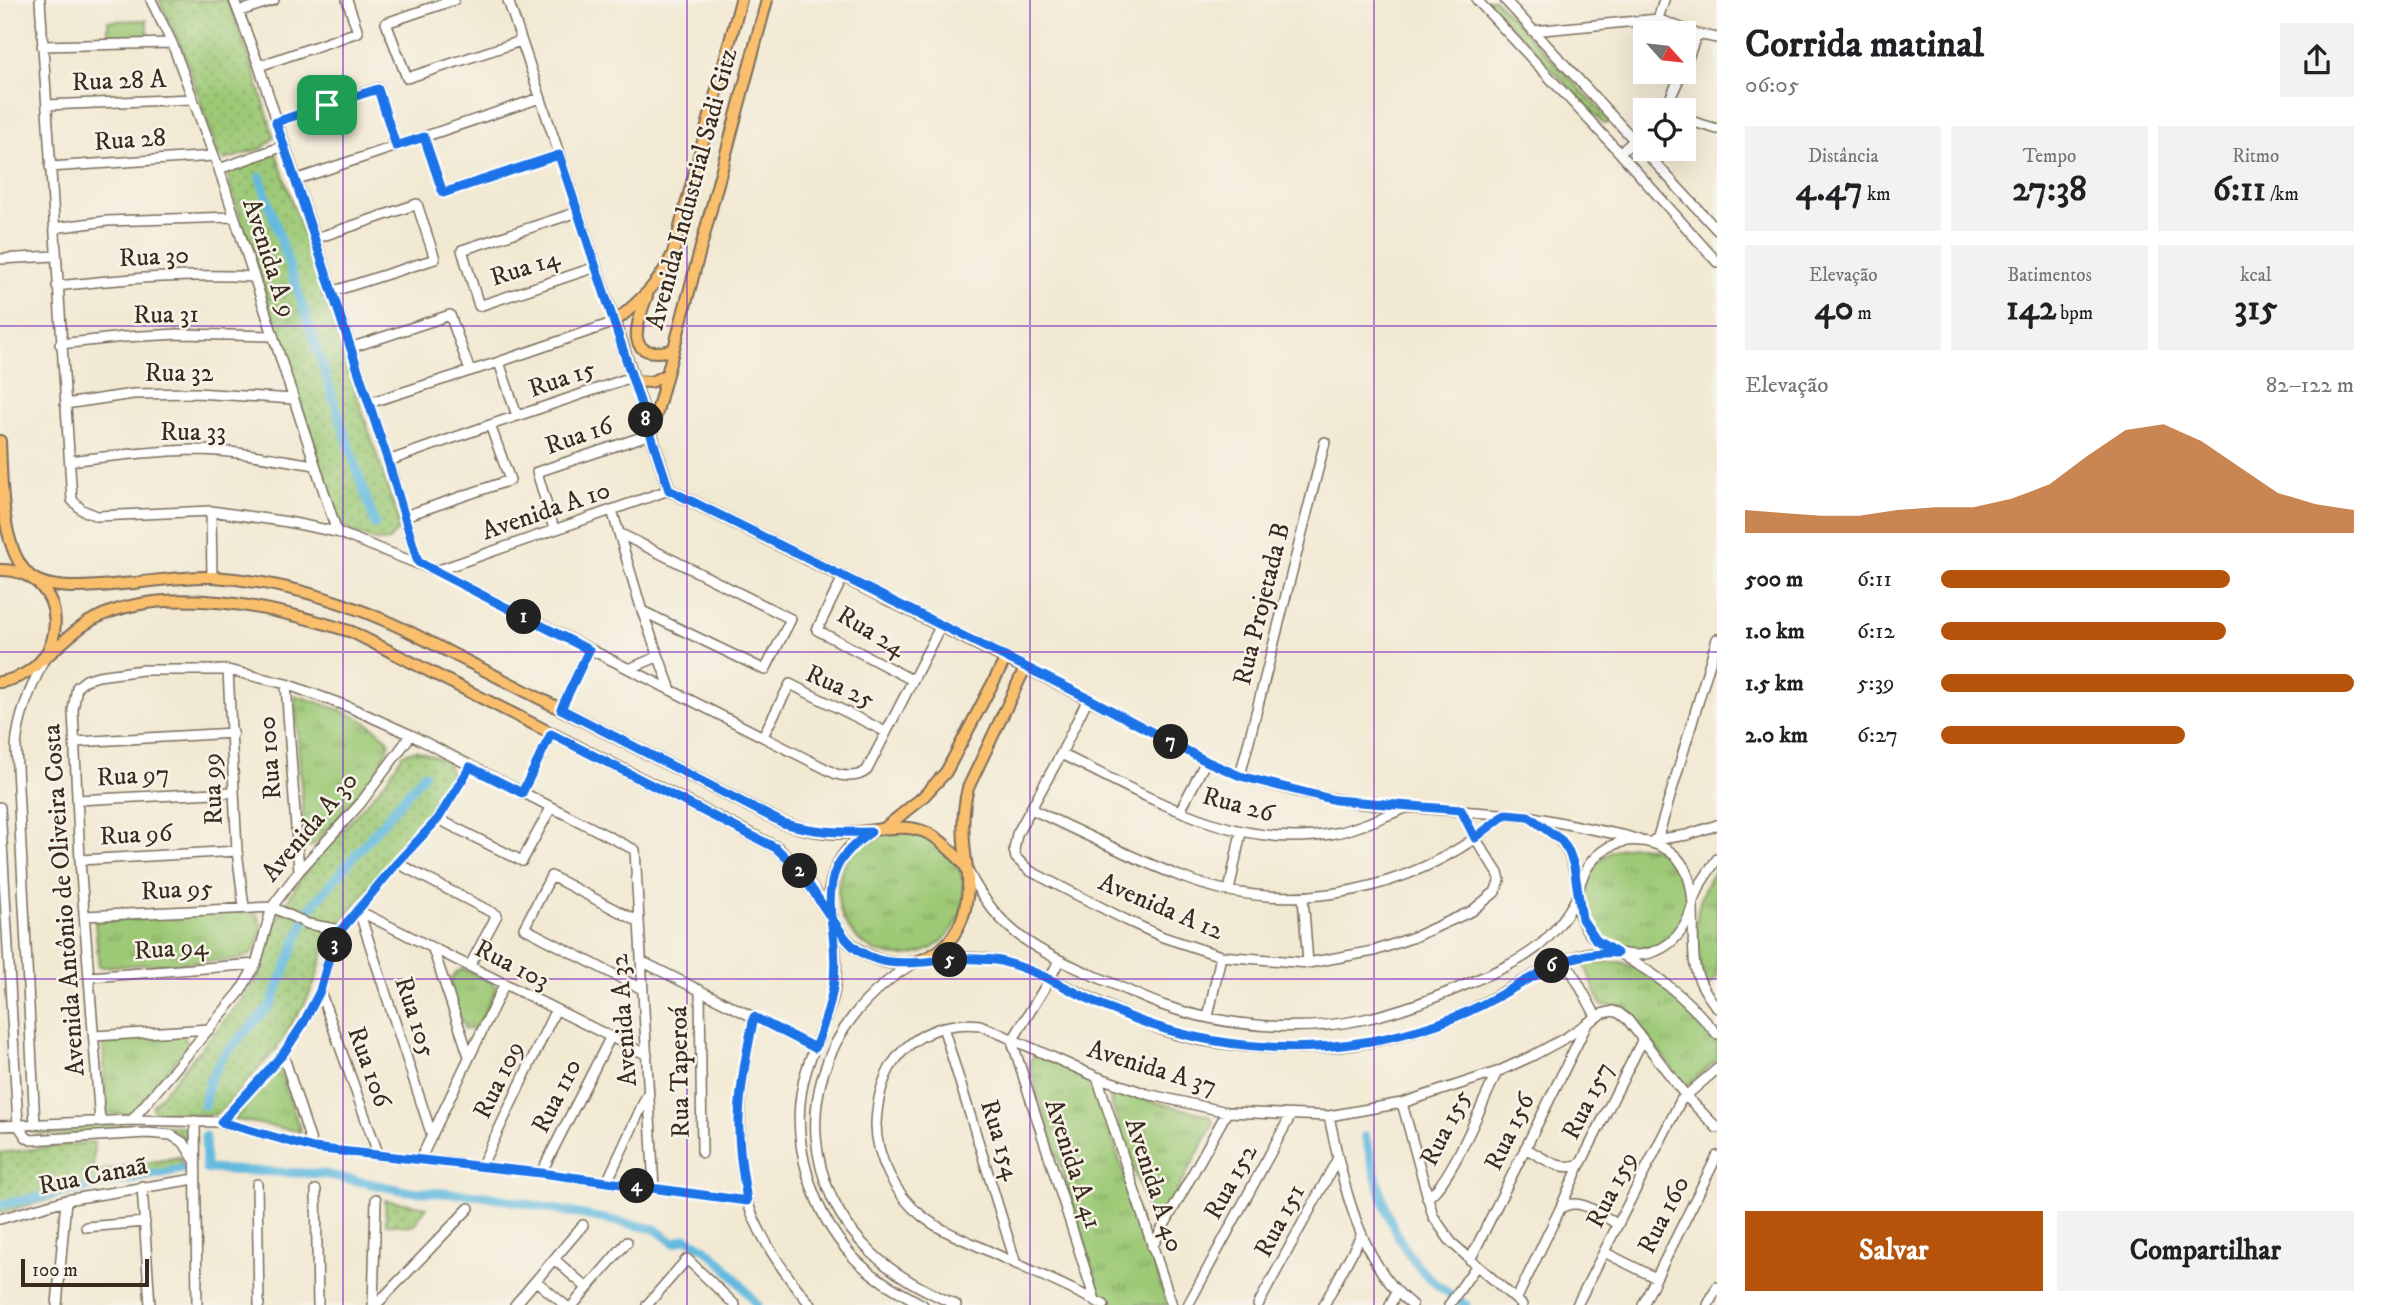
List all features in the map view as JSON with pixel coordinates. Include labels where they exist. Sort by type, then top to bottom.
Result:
[{"type":"main road","name":"Avenida Industrial Sadi Gitz","points":[[672,350],[650,352],[640,345],[636,338],[637,324],[648,294],[673,253],[741,0]]},
{"type":"main road","name":"Avenida Industrial Sadi Gitz","points":[[651,434],[767,0]]},
{"type":"main road","name":"Avenida Industrial Sadi Gitz","points":[[615,322],[648,294]]},
{"type":"main road","points":[[0,682],[16,680],[30,672],[76,631],[93,620],[111,611],[163,600],[198,601],[280,612],[352,632],[776,848],[799,870],[848,941],[865,955],[886,962],[917,962],[937,951],[949,942],[965,912],[967,869],[963,835],[964,802],[968,788],[1025,668],[669,490],[615,322]]},
{"type":"main road","points":[[633,379],[652,382],[666,375]]},
{"type":"main road","points":[[0,441],[3,512],[9,544],[15,559],[43,589],[52,603],[54,637],[44,659]]},
{"type":"main road","points":[[0,570],[10,570],[70,588],[212,577],[267,583],[299,590],[370,613],[783,823],[838,833],[871,832]]},
{"type":"main road","points":[[886,827],[923,797],[946,772],[1006,658]]},
{"type":"main road","points":[[831,918],[832,883],[839,862],[853,844],[871,832],[886,827],[917,828],[944,843],[967,869]]},
{"type":"street","points":[[40,0],[72,500],[78,508],[97,516],[211,511],[288,522],[337,533],[418,562],[836,774],[845,776],[865,772],[941,625]]},
{"type":"street","name":"Avenida A 9","points":[[151,0],[172,43],[219,169],[337,533]]},
{"type":"street","points":[[234,0],[259,66],[388,461],[418,562]]},
{"type":"street","points":[[240,12],[274,0]]},
{"type":"street","points":[[259,66],[358,32],[347,0]]},
{"type":"street","points":[[454,0],[386,23],[407,78],[521,41]]},
{"type":"street","points":[[508,0],[615,322]]},
{"type":"street","points":[[1477,0],[1717,262]]},
{"type":"street","points":[[1505,0],[1633,138]]},
{"type":"street","points":[[1658,19],[1664,0]]},
{"type":"street","points":[[1533,31],[1658,19],[1717,38]]},
{"type":"street","points":[[1696,39],[1698,34]]},
{"type":"street","points":[[42,46],[172,43]]},
{"type":"street","points":[[276,122],[378,89],[396,146]]},
{"type":"street","points":[[295,180],[540,98]]},
{"type":"street","name":"Rua 28 A","points":[[47,105],[193,99]]},
{"type":"street","points":[[1696,123],[1717,129]]},
{"type":"street","points":[[424,137],[443,193],[559,155]]},
{"type":"street","points":[[1620,153],[1633,142]]},
{"type":"street","points":[[219,169],[284,146]]},
{"type":"street","name":"Rua 28","points":[[50,167],[213,156]]},
{"type":"street","points":[[1654,161],[1717,230]]},
{"type":"street","points":[[314,239],[417,204],[435,259],[331,292]]},
{"type":"street","name":"Rua 14","points":[[578,212],[462,250],[479,306],[596,267]]},
{"type":"street","points":[[54,228],[107,221],[233,217]]},
{"type":"street","points":[[0,260],[55,257]]},
{"type":"street","name":"Rua 30","points":[[57,286],[146,276],[254,277]]},
{"type":"street","points":[[350,348],[450,315],[470,371]]},
{"type":"street","name":"Rua 15","points":[[615,322],[499,362],[517,416],[633,379]]},
{"type":"street","name":"Rua 31","points":[[61,344],[179,334],[273,336]]},
{"type":"street","points":[[369,403],[499,362]]},
{"type":"street","name":"Rua 32","points":[[65,404],[133,394],[195,393],[293,399]]},
{"type":"street","points":[[388,461],[517,416]]},
{"type":"street","points":[[405,516],[510,480],[490,425]]},
{"type":"street","name":"Rua 16","points":[[554,528],[537,472],[651,434]]},
{"type":"street","name":"Rua Projetada B","points":[[1240,776],[1325,442]]},
{"type":"street","name":"Rua 33","points":[[70,461],[194,450],[237,453],[315,465]]},
{"type":"street","name":"Avenida A 10","points":[[436,571],[669,490]]},
{"type":"street","points":[[612,510],[657,657],[671,690]]},
{"type":"street","points":[[211,511],[212,577]]},
{"type":"street","points":[[619,533],[791,619],[765,670],[642,611]]},
{"type":"street","name":"Rua 24","points":[[844,577],[817,630],[912,680]]},
{"type":"street","points":[[1657,840],[1717,639]]},
{"type":"street","points":[[561,709],[589,650]]},
{"type":"street","points":[[629,669],[657,657]]},
{"type":"street","points":[[35,1125],[16,747],[23,710],[44,659]]},
{"type":"street","points":[[1025,668],[1240,776],[1326,799],[1528,816],[1626,835],[1659,845],[1681,863],[1690,882],[1695,967],[1702,986],[1717,1009]]},
{"type":"street","name":"Avenida Antônio de Oliveira Costa","points":[[100,1122],[80,860],[73,710],[77,687],[86,680],[143,670],[228,670],[286,684],[349,707],[411,735],[635,850]]},
{"type":"street","name":"Rua 99","points":[[228,670],[237,850],[244,907]]},
{"type":"street","name":"Rua 100","points":[[286,684],[299,871]]},
{"type":"street","name":"Rua 25","points":[[763,736],[790,684],[886,732]]},
{"type":"street","name":"Avenida A 12","points":[[1088,698],[1015,842],[1016,858],[1021,864],[1163,937],[1221,956],[1308,963],[1374,951],[1433,929],[1485,902],[1495,892],[1500,880],[1461,810]]},
{"type":"street","points":[[76,742],[233,733]]},
{"type":"street","points":[[522,793],[551,734]]},
{"type":"street","name":"Avenida A 30","points":[[132,1121],[240,992],[256,964],[272,907],[299,871],[360,804],[411,735]]},
{"type":"street","name":"Rua 26","points":[[1061,754],[1180,811],[1241,832],[1276,838],[1337,833],[1411,806]]},
{"type":"street","points":[[1180,811],[1206,761]]},
{"type":"street","points":[[221,1122],[283,1054],[303,1024],[320,991],[329,958],[341,930],[438,819],[470,767]]},
{"type":"street","name":"Rua 97","points":[[77,800],[234,792]]},
{"type":"street","points":[[0,807],[19,1125],[31,1140],[147,1133],[171,1135],[184,1143],[194,1159]]},
{"type":"street","points":[[438,819],[522,861],[551,808]]},
{"type":"street","points":[[1031,809],[1183,877],[1252,896],[1303,897],[1329,895],[1418,870],[1475,838],[1506,814]]},
{"type":"street","points":[[1528,816],[1562,841],[1569,852],[1582,919],[1596,940],[1661,978],[1692,1005],[1717,1034]]},
{"type":"street","points":[[967,869],[992,911],[1007,928],[1059,960],[1165,1006],[1252,1024],[1305,1026],[1363,1019],[1428,1001],[1515,963],[1550,938],[1562,923],[1586,869],[1599,853],[1618,843],[1687,835],[1717,825]]},
{"type":"street","points":[[1229,891],[1241,832]]},
{"type":"street","name":"Rua 96","points":[[80,860],[237,850]]},
{"type":"street","name":"Avenida A 32","points":[[635,850],[654,1188]]},
{"type":"street","points":[[956,1305],[901,1277],[849,1228],[825,1178],[818,1154],[814,1115],[826,1062],[845,1026],[862,1005],[890,980],[917,962],[969,958],[1002,961],[1050,979],[1111,1010],[1167,1031],[1220,1042],[1280,1048],[1323,1048],[1393,1036],[1434,1025],[1494,999],[1547,968],[1587,953],[1637,955],[1662,948],[1682,931],[1701,883],[1717,859]]},
{"type":"street","points":[[397,863],[497,915],[470,967]]},
{"type":"street","points":[[639,922],[551,876],[524,928],[642,989]]},
{"type":"street","points":[[1303,897],[1308,963]]},
{"type":"street","points":[[272,907],[308,924],[341,930]]},
{"type":"street","name":"Rua 95","points":[[84,916],[272,907]]},
{"type":"street","name":"Rua 103","points":[[359,911],[647,1055]]},
{"type":"street","name":"Rua 105","points":[[359,911],[432,1136]]},
{"type":"street","points":[[831,918],[836,950],[834,993],[802,1087],[800,1107],[803,1158],[817,1203],[853,1257],[889,1286],[923,1305]]},
{"type":"street","points":[[433,949],[468,1056]]},
{"type":"street","points":[[1208,1017],[1221,956]]},
{"type":"street","points":[[1012,1041],[1059,960]]},
{"type":"street","points":[[641,961],[815,1048]]},
{"type":"street","name":"Rua 94","points":[[90,977],[256,964]]},
{"type":"street","points":[[1572,970],[1596,1016],[1608,1011],[1619,1013],[1629,1020],[1642,1041],[1685,1095],[1717,1128]]},
{"type":"street","points":[[420,1160],[504,985]]},
{"type":"street","name":"Rua Taperoá","points":[[699,990],[702,1153]]},
{"type":"street","name":"Rua 106","points":[[320,991],[379,1156]]},
{"type":"street","name":"Rua 109","points":[[481,1167],[555,1011]]},
{"type":"street","name":"Avenida A 37","points":[[1099,1303],[953,1234],[922,1216],[901,1193],[886,1168],[876,1137],[877,1110],[882,1085],[892,1065],[917,1038],[943,1027],[980,1025],[1097,1077],[1147,1094],[1227,1112],[1329,1116],[1402,1103],[1497,1072],[1532,1056],[1596,1016]]},
{"type":"street","points":[[754,1017],[744,1064],[738,1120],[747,1201],[775,1258],[811,1305]]},
{"type":"street","name":"Rua 156","points":[[1450,1303],[1474,1263],[1525,1148],[1587,1023]]},
{"type":"street","name":"Rua 154","points":[[943,1027],[1016,1264]]},
{"type":"street","points":[[94,1035],[210,1029]]},
{"type":"street","name":"Rua 110","points":[[541,1173],[610,1038]]},
{"type":"street","name":"Avenida A 41","points":[[1012,1041],[1099,1303]]},
{"type":"street","name":"Rua 157","points":[[1525,1148],[1563,1167],[1572,1168],[1581,1163],[1642,1041]]},
{"type":"street","points":[[283,1054],[313,1148]]},
{"type":"street","points":[[1685,1095],[1717,1069]]},
{"type":"street","name":"Rua 155","points":[[1427,1198],[1436,1193],[1451,1167],[1497,1072]]},
{"type":"street","name":"Avenida A 40","points":[[1097,1077],[1172,1305]]},
{"type":"street","points":[[607,1182],[649,1091]]},
{"type":"street","name":"Rua 159","points":[[1577,1305],[1685,1095]]},
{"type":"street","points":[[1402,1103],[1427,1198],[1440,1228],[1451,1242],[1520,1302],[1581,1163]]},
{"type":"street","points":[[1152,1247],[1227,1112]]},
{"type":"street","name":"Rua 152","points":[[1188,1305],[1292,1115]]},
{"type":"street","points":[[1329,1116],[1338,1158],[1362,1234],[1375,1263],[1396,1293],[1412,1305]]},
{"type":"street","points":[[0,1126],[132,1121],[221,1122],[313,1148],[541,1173],[747,1201]]},
{"type":"street","points":[[195,1121],[197,1305]]},
{"type":"street","name":"Rua 160","points":[[1604,1252],[1656,1278],[1717,1156]]},
{"type":"street","name":"Rua 151","points":[[1258,1305],[1338,1158]]},
{"type":"street","name":"Rua Canaã","points":[[0,1219],[66,1200],[195,1179]]},
{"type":"street","points":[[257,1184],[259,1305]]},
{"type":"street","points":[[142,1186],[150,1305]]},
{"type":"street","points":[[316,1190],[318,1305]]},
{"type":"street","points":[[374,1305],[376,1199]]},
{"type":"street","points":[[57,1305],[66,1200]]},
{"type":"street","points":[[1560,1209],[1570,1202],[1578,1203],[1617,1224]]},
{"type":"street","points":[[374,1305],[469,1208]]},
{"type":"street","points":[[86,1227],[145,1222]]},
{"type":"street","points":[[515,1305],[583,1225]]},
{"type":"street","points":[[1324,1305],[1362,1234]]},
{"type":"street","points":[[573,1305],[627,1242]]},
{"type":"street","points":[[554,1259],[587,1288]]},
{"type":"street","points":[[647,1305],[687,1259],[732,1304]]},
{"type":"street","points":[[1643,1305],[1656,1278]]},
{"type":"street","points":[[536,1281],[565,1305]]},
{"type":"street","points":[[1709,1305],[1717,1287]]},
{"type":"street","points":[[1390,1305],[1396,1293]]},
{"type":"green space","points":[[159,0],[228,0],[274,137],[263,148],[225,160],[218,155],[183,50]]},
{"type":"green space","points":[[1486,0],[1495,0],[1611,122],[1604,124]]},
{"type":"green space","points":[[147,20],[148,38],[108,39],[108,21]]},
{"type":"green space","points":[[276,153],[399,521],[398,530],[388,541],[376,541],[341,528],[231,188],[227,172]]},
{"type":"green space","points":[[295,695],[359,718],[381,733],[390,743],[375,776],[313,846],[305,847]]},
{"type":"green space","points":[[416,750],[448,761],[452,779],[432,816],[336,928],[326,944],[315,982],[305,1003],[277,1048],[226,1106],[214,1115],[154,1113],[152,1106],[247,994],[259,974],[275,924],[301,877],[385,782],[403,754]]},
{"type":"green space","points":[[901,830],[925,835],[946,848],[959,869],[964,893],[959,917],[946,938],[925,951],[901,956],[877,951],[856,938],[843,917],[838,893],[843,869],[856,848],[877,835]]},
{"type":"green space","points":[[1636,846],[1656,850],[1679,869],[1684,878],[1688,898],[1684,918],[1665,941],[1656,946],[1636,950],[1616,946],[1593,927],[1588,918],[1584,898],[1588,878],[1607,855],[1616,850]]},
{"type":"green space","points":[[1717,867],[1717,978],[1706,987],[1698,956],[1696,925],[1702,895]]},
{"type":"green space","points":[[249,911],[258,915],[262,928],[255,952],[237,960],[99,967],[95,921]]},
{"type":"green space","points":[[1621,962],[1652,975],[1689,1007],[1717,1040],[1717,1060],[1686,1086],[1625,1007],[1601,1005],[1584,963]]},
{"type":"green space","points":[[463,969],[497,987],[476,1030],[465,1029],[452,996],[452,979],[455,973]]},
{"type":"green space","points":[[181,1034],[187,1047],[131,1114],[106,1114],[103,1041]]},
{"type":"green space","points":[[1039,1055],[1091,1080],[1094,1084],[1168,1305],[1116,1305],[1099,1290],[1029,1065],[1033,1056]]},
{"type":"green space","points":[[278,1066],[301,1132],[234,1119]]},
{"type":"green space","points":[[1118,1093],[1207,1115],[1213,1120],[1212,1127],[1157,1228],[1153,1226],[1110,1100],[1112,1095]]},
{"type":"green space","points":[[103,1124],[184,1126],[191,1133],[191,1147],[178,1133],[161,1129],[53,1135],[28,1129]]},
{"type":"green space","points":[[94,1142],[93,1172],[180,1157],[184,1172],[81,1191],[0,1213],[0,1153]]},
{"type":"green space","points":[[385,1200],[427,1207],[413,1226],[386,1224]]},
{"type":"waterway","points":[[260,177],[375,524]]},
{"type":"waterway","points":[[204,1105],[209,1081],[223,1056],[271,1005],[308,911],[424,774]]},
{"type":"waterway","points":[[205,1136],[206,1169],[324,1174],[406,1191],[482,1195],[655,1229],[674,1243],[686,1238],[717,1258],[757,1305]]},
{"type":"waterway","points":[[1365,1136],[1387,1212],[1404,1247],[1430,1279],[1466,1305]]},
{"type":"waterway","points":[[0,1205],[182,1169]]},
{"type":"route","points":[[327,105],[276,122],[388,461],[418,562],[589,650],[561,709],[783,823],[838,833],[871,832],[853,844],[839,862],[832,883],[831,918],[817,893],[799,870],[776,848],[551,734],[522,793],[470,767],[438,819],[341,930],[329,958],[320,991],[303,1024],[283,1054],[221,1122],[313,1148],[541,1173],[747,1201],[738,1120],[744,1064],[754,1017],[815,1048],[834,993],[836,950],[831,918],[848,941],[865,955],[886,962],[900,964],[969,958],[1002,961],[1050,979],[1111,1010],[1167,1031],[1213,1042],[1280,1048],[1323,1048],[1354,1044],[1434,1025],[1494,999],[1547,968],[1587,953],[1617,953],[1596,940],[1582,919],[1574,866],[1562,841],[1528,816],[1506,814],[1475,838],[1461,810],[1335,800],[1240,776],[669,490],[559,155],[443,193],[424,137],[396,146],[378,89],[327,105]]}]
